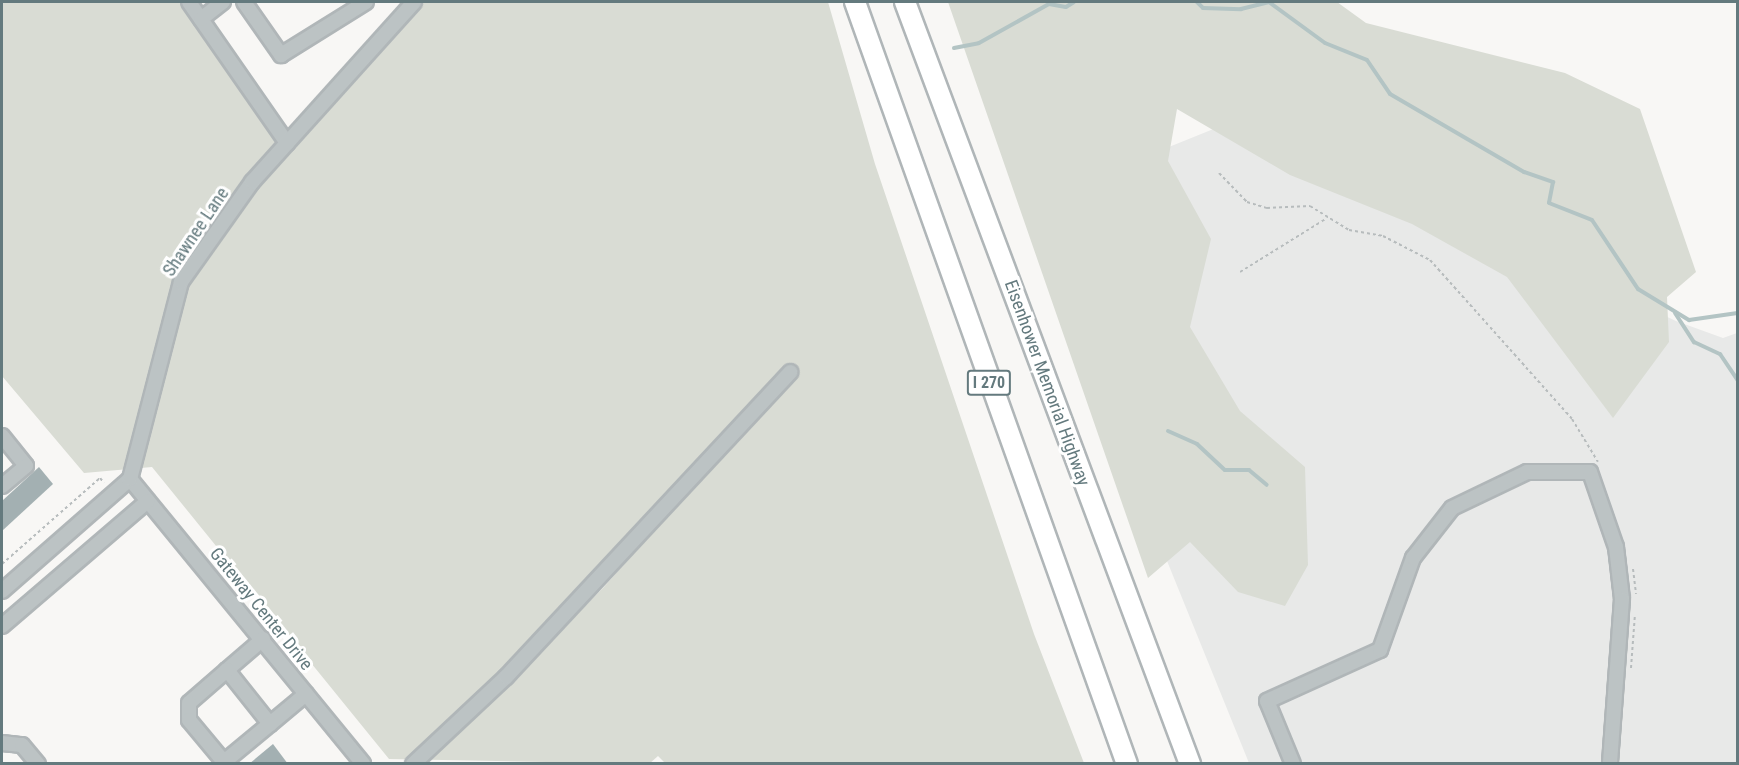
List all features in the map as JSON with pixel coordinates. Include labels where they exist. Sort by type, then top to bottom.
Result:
[{"type":"highway","name":"I 270","points":[[855,2],[1126,764]]},
{"type":"highway","name":"Eisenhower Memorial Highway","points":[[905,2],[1190,764]]},
{"type":"street","points":[[189,2],[287,143]]},
{"type":"street","points":[[201,19],[223,2]]},
{"type":"street","points":[[244,2],[281,56],[366,2]]},
{"type":"street","name":"Shawnee Lane","points":[[130,479],[181,282],[252,182],[406,5]]},
{"type":"street","points":[[413,764],[506,677],[790,372]]},
{"type":"street","points":[[2,436],[26,466],[2,486]]},
{"type":"street","points":[[1293,764],[1267,700],[1380,650],[1413,558],[1452,508],[1527,472],[1590,471],[1616,547],[1622,599],[1610,764]]},
{"type":"street","points":[[2,591],[130,479]]},
{"type":"street","name":"Gateway Center Drive","points":[[130,479],[363,764]]},
{"type":"street","points":[[2,626],[148,501]]},
{"type":"street","points":[[263,639],[189,703],[189,720],[224,762],[306,694]]},
{"type":"street","points":[[227,670],[270,724]]},
{"type":"street","points":[[2,743],[22,746],[38,764]]},
{"type":"path","points":[[1219,173],[1257,206],[1310,206],[1328,217],[1430,260],[1572,418],[1600,464]]},
{"type":"path","points":[[1240,272],[1328,217]]},
{"type":"path","points":[[1631,558],[1636,586],[1631,670]]},
{"type":"shaded area","points":[[2,2],[189,2],[287,142],[405,11],[400,2],[828,2],[875,164],[1034,634],[1084,763],[666,764],[658,756],[649,764],[389,759],[152,467],[84,473],[2,376]],"holes":[[[743,430],[603,588],[441,749]]]},
{"type":"shaded area","points":[[948,2],[1337,2],[1366,23],[1565,73],[1640,109],[1696,272],[1667,297],[1669,342],[1613,418],[1507,277],[1412,224],[1290,175],[1177,109],[1168,161],[1211,239],[1190,327],[1240,411],[1305,467],[1308,565],[1285,606],[1238,592],[1190,542],[1148,578]]},
{"type":"shaded area","points":[[1258,111],[1512,245],[1676,321],[1723,338],[1737,333],[1737,763],[1249,763],[1023,206]]},
{"type":"building","points":[[39,467],[53,484],[2,531],[2,501]]},
{"type":"building","points":[[273,744],[288,764],[249,764]]},
{"type":"waterway","points":[[954,48],[979,43],[1049,4],[1066,7],[1074,2]]},
{"type":"waterway","points":[[1197,2],[1203,8],[1241,9],[1269,2]]},
{"type":"waterway","points":[[1269,2],[1325,43],[1367,60],[1390,94],[1524,172],[1553,182],[1549,203],[1592,220],[1638,289],[1689,320],[1737,313]]},
{"type":"waterway","points":[[1675,313],[1694,342],[1720,354],[1738,381]]},
{"type":"waterway","points":[[1738,399],[1738,418]]},
{"type":"waterway","points":[[1168,431],[1197,444],[1225,470],[1249,470],[1267,485]]}]
